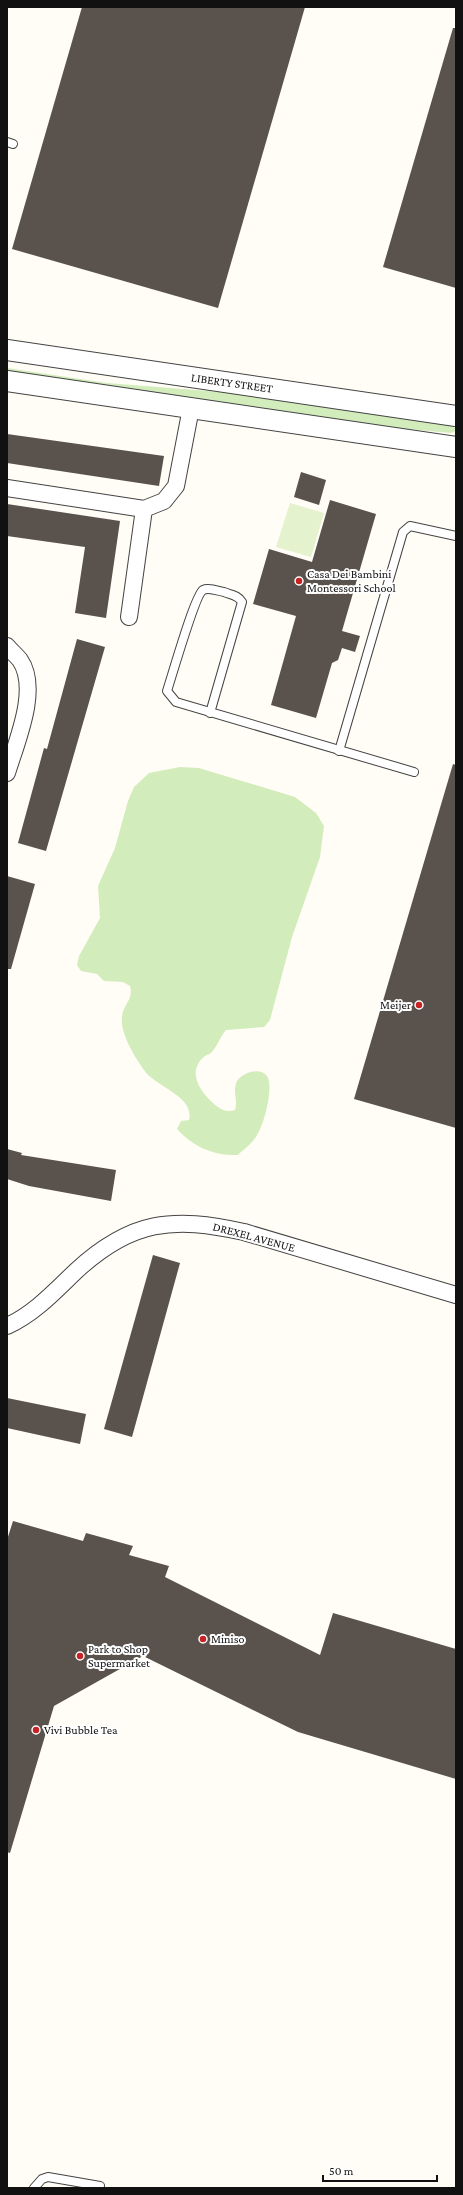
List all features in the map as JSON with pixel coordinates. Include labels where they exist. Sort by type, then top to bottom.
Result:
[{"type":"street","name":"LIBERTY STREET","points":[[7,350],[456,416]]},
{"type":"street","points":[[7,381],[456,447]]},
{"type":"street","points":[[7,488],[144,508],[164,501],[176,486],[191,408]]},
{"type":"street","points":[[129,617],[144,508]]},
{"type":"street","points":[[7,646],[20,661],[27,682],[27,705],[7,773]]},
{"type":"street","name":"DREXEL AVENUE","points":[[7,1326],[49,1298],[103,1249],[134,1232],[150,1227],[187,1222],[212,1225],[244,1232],[456,1295]]},
{"type":"lane","points":[[339,750],[403,532],[410,526],[456,536]]},
{"type":"lane","points":[[210,713],[242,602],[239,597],[213,589],[204,590],[199,594],[167,691],[176,702],[210,713],[414,772]]},
{"type":"lane","points":[[34,2188],[42,2179],[48,2177],[100,2186]]},
{"type":"green space","points":[[7,368],[107,383],[234,393],[443,424],[453,426],[456,429],[451,433],[386,427],[7,371]]},
{"type":"green space","points":[[290,503],[324,513],[311,557],[276,547]]},
{"type":"green space","points":[[180,767],[199,768],[295,797],[316,813],[324,826],[320,857],[292,937],[270,1020],[264,1027],[226,1030],[213,1051],[199,1062],[196,1068],[197,1081],[204,1093],[218,1107],[229,1111],[235,1110],[235,1087],[238,1079],[250,1072],[255,1071],[260,1071],[267,1076],[269,1081],[269,1097],[260,1130],[253,1141],[238,1155],[221,1154],[204,1149],[190,1141],[177,1129],[181,1121],[189,1120],[189,1112],[186,1104],[173,1092],[149,1076],[136,1059],[123,1031],[122,1017],[131,995],[130,986],[123,982],[104,981],[97,974],[81,971],[77,965],[79,956],[100,918],[98,886],[115,848],[128,801],[134,787],[149,773]]},
{"type":"building","points":[[82,7],[305,7],[218,308],[12,249]]},
{"type":"building","points":[[453,28],[456,28],[456,288],[383,267]]},
{"type":"building","points":[[7,434],[164,456],[159,486],[7,463]]},
{"type":"building","points":[[301,472],[326,480],[319,505],[294,497]]},
{"type":"building","points":[[330,500],[376,514],[342,631],[360,636],[355,652],[342,648],[338,660],[332,663],[316,718],[271,705],[296,616],[253,604],[269,549],[312,562]]},
{"type":"building","points":[[7,504],[120,521],[106,618],[75,613],[85,547],[7,536]]},
{"type":"building","points":[[77,639],[105,647],[46,851],[18,843],[44,748],[47,749]]},
{"type":"building","name":"Meijer","points":[[453,764],[456,765],[456,1128],[354,1099]]},
{"type":"building","points":[[7,876],[35,884],[11,969],[7,969]]},
{"type":"building","points":[[7,1149],[22,1153],[21,1155],[116,1170],[111,1201],[29,1186],[7,1179]]},
{"type":"building","points":[[153,1255],[180,1263],[132,1437],[104,1429]]},
{"type":"building","points":[[7,1398],[86,1414],[80,1444],[7,1428]]},
{"type":"building","points":[[13,1521],[83,1541],[86,1533],[133,1546],[129,1555],[169,1566],[165,1577],[320,1655],[333,1613],[456,1649],[456,1779],[298,1732],[143,1656],[54,1706],[10,1853],[7,1852],[7,1540]]},
{"type":"place","name":"Casa Dei Bambini Montessori School","points":[[299,581]]},
{"type":"place","name":"Meijer","points":[[419,1005]]},
{"type":"place","name":"Miniso","points":[[203,1639]]},
{"type":"place","name":"Park to Shop Supermarket","points":[[80,1656]]},
{"type":"place","name":"Vivi Bubble Tea","points":[[36,1730]]}]
